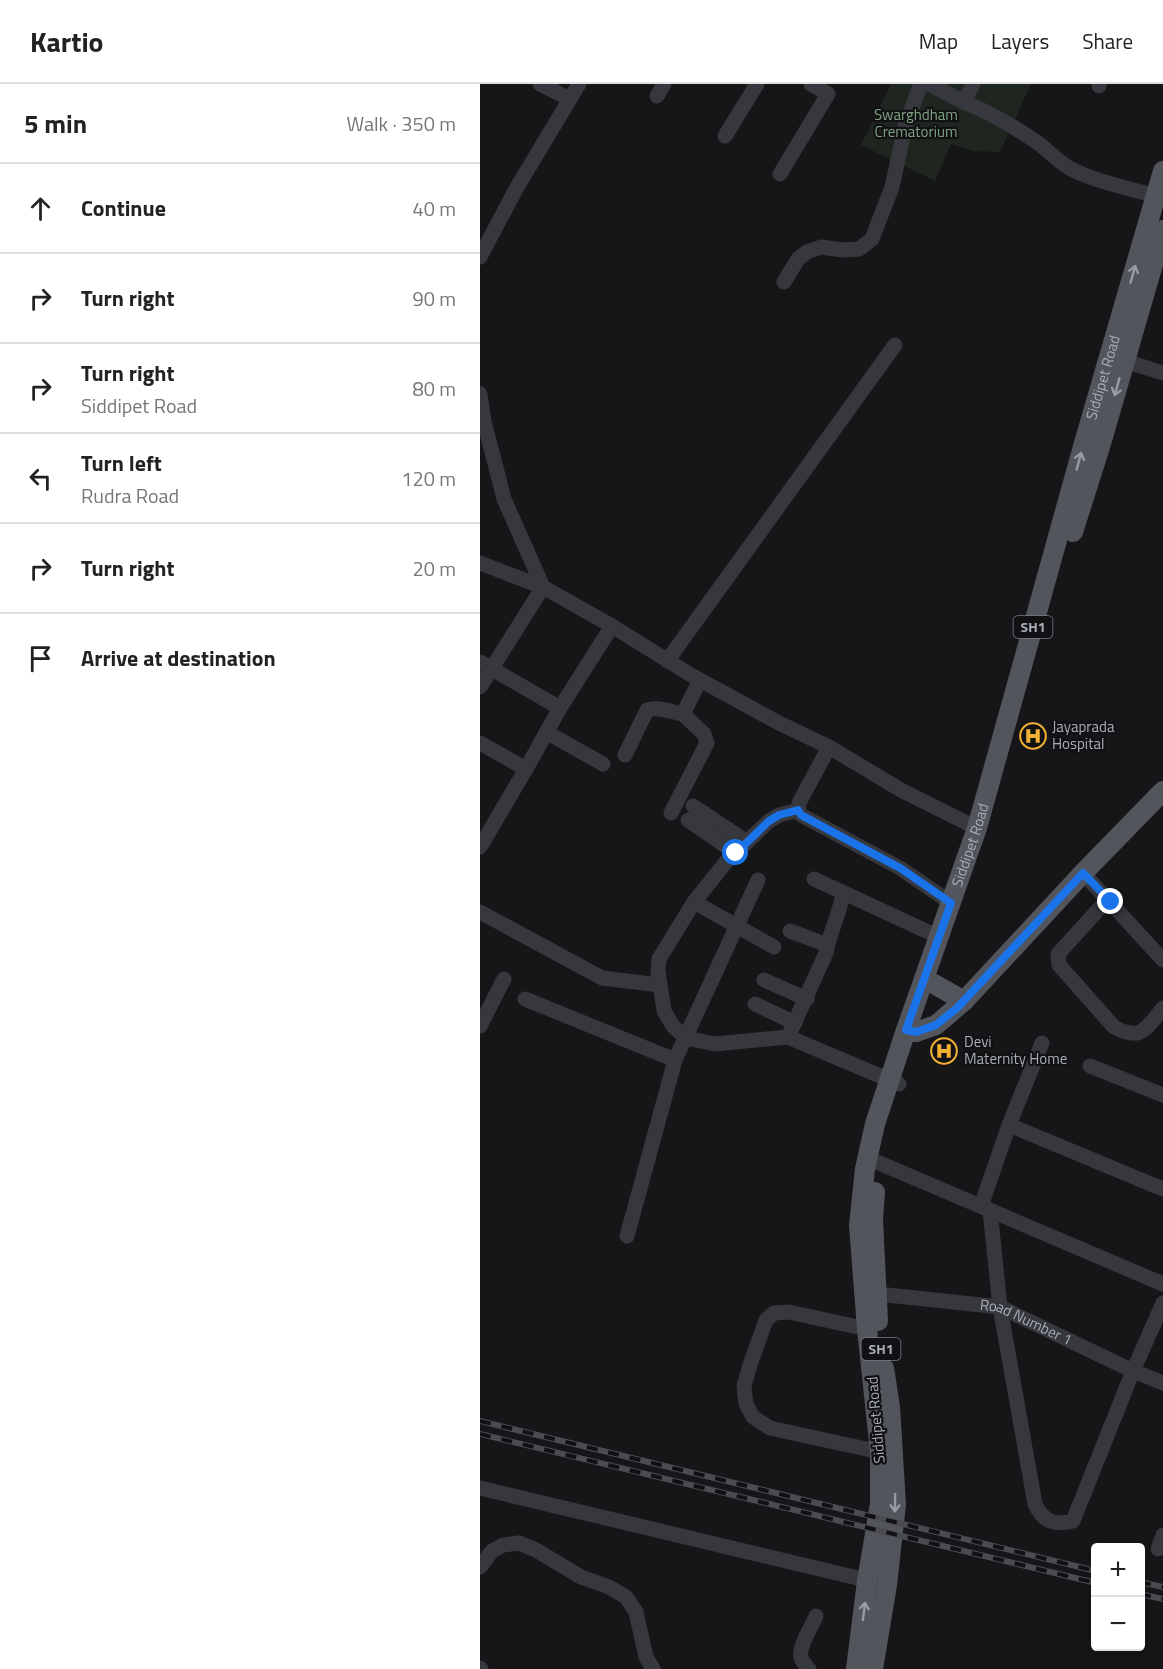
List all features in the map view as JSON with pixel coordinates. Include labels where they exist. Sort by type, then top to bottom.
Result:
[{"type":"main road","name":"Siddipet Road","points":[[873,1669],[887,1585],[896,1504],[890,1407],[879,1333],[873,1220],[877,1162],[895,1081],[939,938],[977,828],[1084,443],[1163,171]]},
{"type":"main road","name":"Siddipet Road","points":[[911,1031],[934,984],[988,836],[1077,519],[1163,230]]},
{"type":"main road","points":[[911,1031],[936,1025],[964,1001],[1163,791]]},
{"type":"main road","points":[[934,984],[964,1001]]},
{"type":"main road","name":"Siddipet Road","points":[[856,1669],[880,1504],[880,1452],[859,1225],[865,1169],[875,1124],[895,1081]]},
{"type":"street","points":[[540,84],[570,99]]},
{"type":"street","points":[[480,256],[516,189],[579,84]]},
{"type":"street","points":[[725,136],[757,84]]},
{"type":"street","points":[[780,174],[830,89],[811,84]]},
{"type":"street","points":[[784,282],[798,259],[807,252],[821,247],[843,250],[859,249],[872,238],[892,187],[906,123],[921,84]]},
{"type":"street","points":[[929,84],[1015,127],[1053,158],[1073,170],[1156,196]]},
{"type":"street","points":[[964,102],[973,84]]},
{"type":"street","points":[[668,661],[895,345]]},
{"type":"street","points":[[1125,361],[1163,373]]},
{"type":"street","points":[[480,394],[482,420],[504,499],[543,587]]},
{"type":"street","points":[[480,563],[543,587],[700,680],[829,747],[901,790],[977,828]]},
{"type":"street","points":[[480,687],[485,665],[543,587]]},
{"type":"street","points":[[483,836],[612,626]]},
{"type":"street","points":[[485,665],[560,708]]},
{"type":"street","points":[[683,714],[700,680]]},
{"type":"street","points":[[625,755],[647,710],[655,707],[683,714],[704,734],[707,743],[671,813]]},
{"type":"street","points":[[546,732],[603,764]]},
{"type":"street","points":[[480,743],[526,769]]},
{"type":"street","points":[[829,747],[799,803],[798,810],[801,815],[900,868],[951,903]]},
{"type":"street","points":[[798,810],[779,815],[769,821],[742,847],[694,902],[659,959],[658,971],[664,1011],[673,1026],[686,1038],[715,1044],[788,1037],[895,1081]]},
{"type":"street","points":[[690,813],[742,847]]},
{"type":"street","points":[[1083,873],[1163,960]]},
{"type":"street","points":[[814,879],[939,938]]},
{"type":"street","points":[[627,1236],[675,1060],[758,880]]},
{"type":"street","points":[[788,1037],[826,953],[841,907],[843,893]]},
{"type":"street","points":[[1108,899],[1058,954],[1059,965],[1114,1026],[1126,1033],[1137,1034],[1145,1030],[1163,1008]]},
{"type":"street","points":[[694,902],[774,947]]},
{"type":"street","points":[[480,912],[602,978],[660,985]]},
{"type":"street","points":[[790,931],[827,945]]},
{"type":"street","points":[[480,1026],[504,979]]},
{"type":"street","points":[[764,980],[807,999]]},
{"type":"street","points":[[525,999],[675,1060]]},
{"type":"street","points":[[755,1005],[795,1023]]},
{"type":"street","points":[[1042,1043],[1009,1125],[985,1208],[1035,1504],[1040,1515],[1048,1520],[1057,1523],[1073,1521],[1163,1303]]},
{"type":"street","points":[[1090,1066],[1163,1095]]},
{"type":"street","points":[[1009,1125],[1163,1189]]},
{"type":"street","points":[[877,1162],[1163,1284]]},
{"type":"street","name":"Road Number 1","points":[[878,1294],[1000,1307],[1133,1371],[1163,1383]]},
{"type":"street","points":[[867,1329],[789,1312],[774,1313],[766,1320],[744,1386],[746,1404],[753,1417],[770,1428],[880,1452]]},
{"type":"street","points":[[480,1488],[887,1585]]},
{"type":"street","points":[[480,1567],[492,1551],[502,1545],[519,1543],[536,1550],[581,1577],[609,1587],[626,1597],[636,1612],[646,1657],[653,1669]]},
{"type":"street","points":[[809,1669],[801,1660],[800,1655],[816,1616]]},
{"type":"green space","name":"Swarghdham Crematorium","points":[[891,84],[1031,84],[1000,152],[973,151],[951,144],[935,181],[861,145]]},
{"type":"railway","points":[[480,1421],[1091,1570]]},
{"type":"railway","points":[[480,1434],[1091,1582]]},
{"type":"railway","points":[[1145,1583],[1163,1587]]},
{"type":"railway","points":[[1145,1595],[1163,1599]]},
{"type":"place","name":"Jayaprada Hospital","points":[[1033,736]]},
{"type":"place","name":"Devi Maternity Home","points":[[944,1051]]},
{"type":"route","points":[[736,853],[769,821],[779,815],[798,810],[801,815],[915,877],[951,903],[906,1030],[916,1032],[936,1025],[957,1008],[1083,873],[1111,902]]}]
